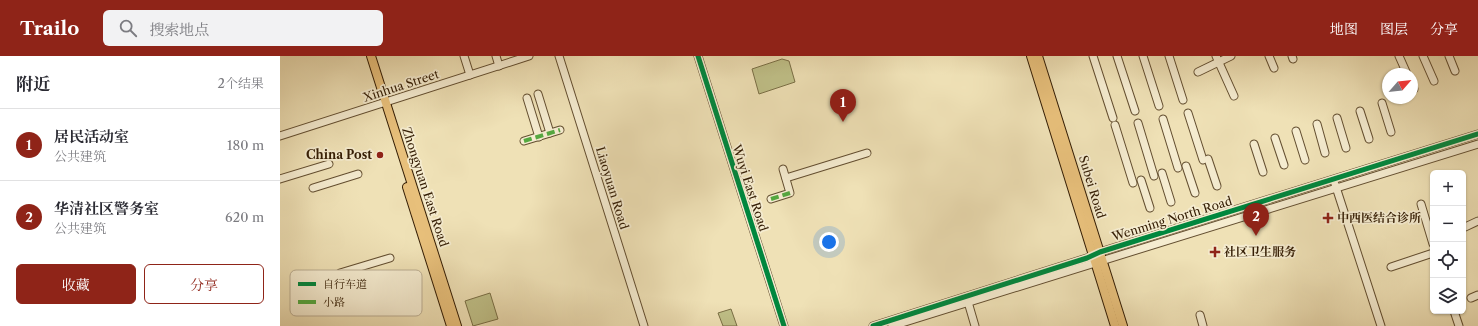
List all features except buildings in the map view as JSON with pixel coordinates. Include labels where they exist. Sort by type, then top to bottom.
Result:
[{"type":"main road","name":"Zhongyuan East Road","points":[[366,56],[457,326]]},
{"type":"main road","name":"Zhongyuan East Road","points":[[371,56],[383,103],[451,326]]},
{"type":"main road","name":"Subei Road","points":[[1031,56],[1098,257],[1123,326]]},
{"type":"main road","name":"Subei Road","points":[[1038,56],[1098,257],[1115,326]]},
{"type":"street","points":[[464,56],[470,75]]},
{"type":"street","points":[[496,56],[499,66]]},
{"type":"street","name":"Xinhua Street","points":[[280,136],[529,56]]},
{"type":"street","name":"Liaoyuan Road","points":[[559,56],[644,326]]},
{"type":"street","name":"Wuyi East Road","points":[[694,56],[779,326]]},
{"type":"street","name":"Wuyi East Road","points":[[698,56],[784,326]]},
{"type":"street","points":[[1093,56],[1133,183]]},
{"type":"street","points":[[1116,56],[1134,111]]},
{"type":"street","points":[[1143,56],[1159,106]]},
{"type":"street","points":[[1169,56],[1183,100]]},
{"type":"street","points":[[1198,72],[1217,59],[1231,56]]},
{"type":"street","points":[[1269,56],[1274,68]]},
{"type":"street","points":[[1399,56],[1404,68]]},
{"type":"street","points":[[1423,56],[1434,81]]},
{"type":"street","points":[[1448,56],[1455,71]]},
{"type":"street","points":[[1217,59],[1234,96]]},
{"type":"street","points":[[538,94],[550,134]]},
{"type":"street","points":[[527,98],[539,137]]},
{"type":"street","points":[[1382,104],[1391,132]]},
{"type":"street","points":[[1360,111],[1369,139]]},
{"type":"street","points":[[1188,113],[1205,160],[1217,186]]},
{"type":"street","points":[[1337,118],[1346,148]]},
{"type":"street","points":[[1163,119],[1178,168]]},
{"type":"street","points":[[1138,123],[1154,176]]},
{"type":"street","points":[[1316,124],[1325,153]]},
{"type":"street","points":[[524,142],[560,130]]},
{"type":"street","points":[[1296,131],[1305,160]]},
{"type":"street","name":"Wenming North Road","points":[[892,326],[968,302],[1333,178],[1478,134]]},
{"type":"street","points":[[1275,138],[1284,165]]},
{"type":"street","points":[[1254,144],[1263,172]]},
{"type":"street","name":"Wenming North Road","points":[[873,326],[1098,257],[1336,188],[1478,144]]},
{"type":"street","points":[[786,178],[867,153]]},
{"type":"street","points":[[280,179],[329,164]]},
{"type":"street","points":[[1186,166],[1195,193]]},
{"type":"street","points":[[771,199],[790,193],[783,169]]},
{"type":"street","points":[[1162,173],[1171,202]]},
{"type":"street","points":[[314,188],[358,174]]},
{"type":"street","points":[[1333,178],[1381,326]]},
{"type":"street","points":[[1141,180],[1150,208]]},
{"type":"street","points":[[1421,204],[1432,242]]},
{"type":"street","points":[[1466,226],[1478,220]]},
{"type":"street","points":[[1391,267],[1430,254]]},
{"type":"street","points":[[350,270],[390,258]]},
{"type":"street","points":[[968,302],[976,326]]},
{"type":"street","points":[[1455,314],[1459,326]]},
{"type":"street","points":[[1200,315],[1203,326]]},
{"type":"green space","points":[[782,59],[789,61],[795,82],[759,94],[752,69]]},
{"type":"green space","points":[[490,293],[498,319],[473,326],[465,301]]},
{"type":"green space","points":[[731,309],[737,326],[723,326],[718,313]]},
{"type":"marked path","points":[[524,141],[560,130]]},
{"type":"marked path","points":[[771,199],[790,193]]},
{"type":"cycle path","points":[[698,56],[784,326]]},
{"type":"cycle path","points":[[873,326],[1087,258],[1100,252],[1478,134]]},
{"type":"place","name":"居民活动室","points":[[843,122]]},
{"type":"place","name":"China Post","points":[[380,155]]},
{"type":"place","name":"中西医结合诊所","points":[[1328,218]]},
{"type":"place","name":"华清社区警务室","points":[[1256,236]]},
{"type":"place","name":"社区卫生服务","points":[[1215,252]]}]
